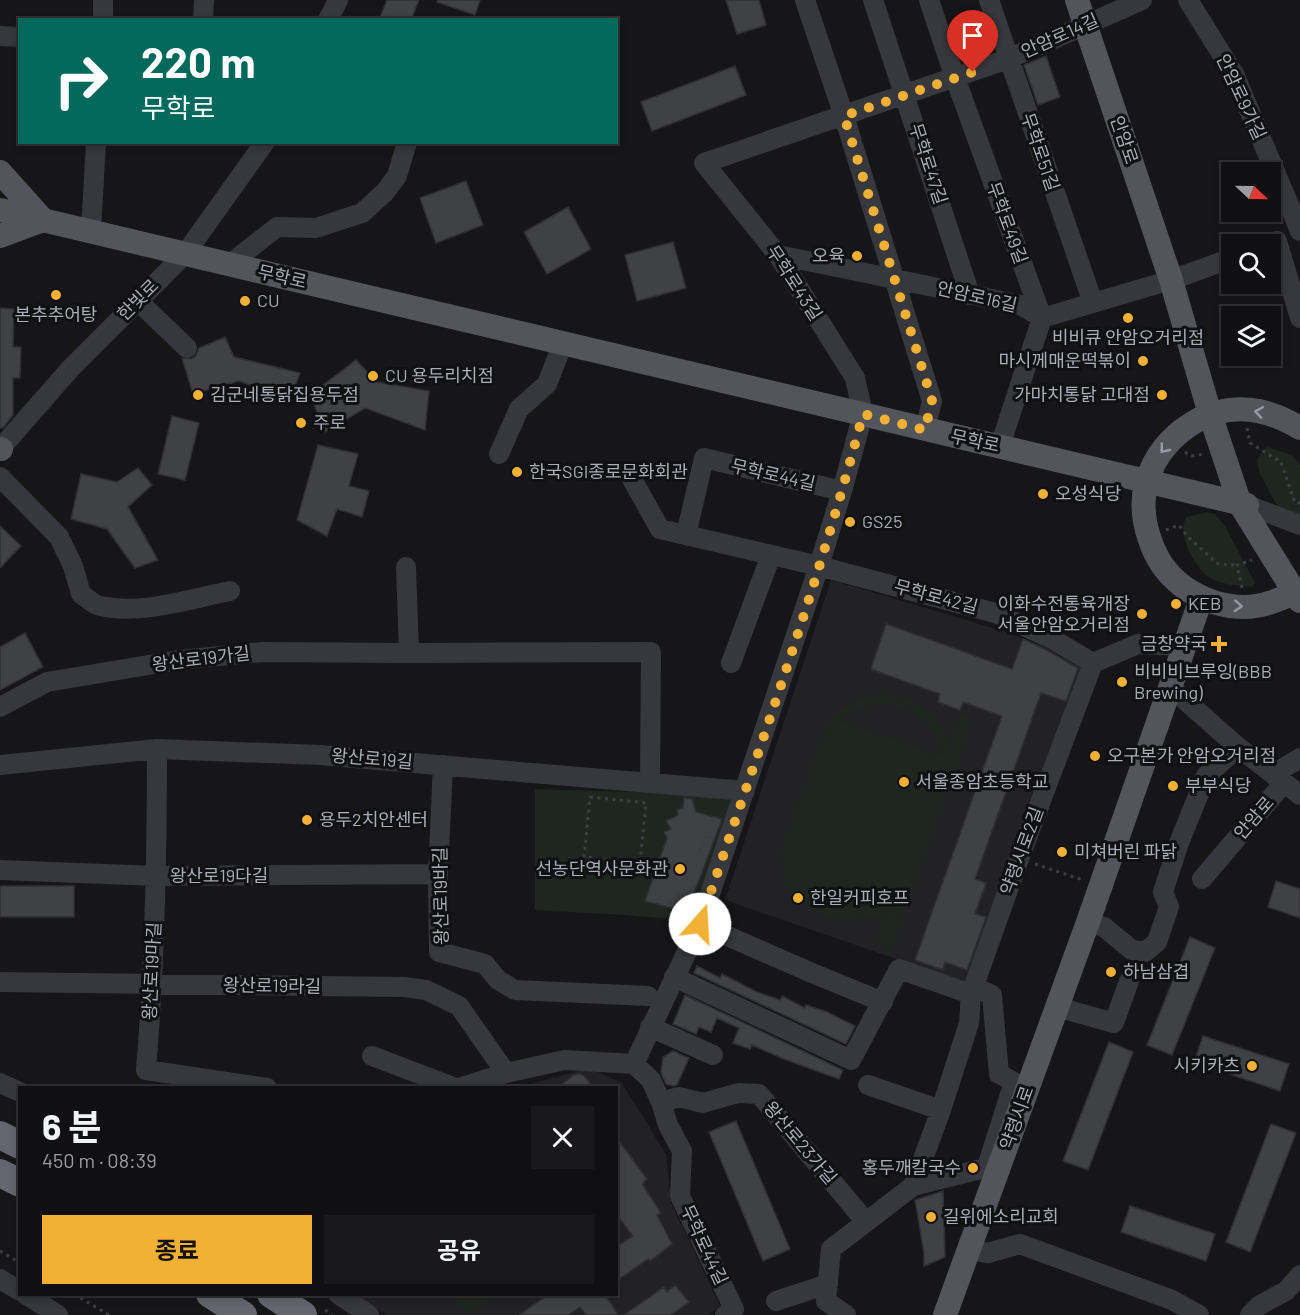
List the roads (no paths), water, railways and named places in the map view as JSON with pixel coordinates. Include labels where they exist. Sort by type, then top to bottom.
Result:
[{"type":"highway","points":[[0,1135],[18,1144]]},
{"type":"highway","points":[[0,1173],[18,1182]]},
{"type":"highway","points":[[213,1296],[243,1315]]},
{"type":"highway","points":[[274,1296],[303,1315]]},
{"type":"main road","name":"안암로","points":[[1077,0],[1171,280],[1202,388],[1244,505],[1298,594]]},
{"type":"main road","points":[[0,172],[43,220],[0,236]]},
{"type":"main road","name":"무학로","points":[[0,210],[1244,505]]},
{"type":"main road","points":[[1298,594],[1262,605],[1246,607],[1222,606],[1201,599],[1171,578],[1155,557],[1143,520],[1146,482],[1162,449],[1184,428],[1223,411],[1257,410],[1280,416],[1300,428]]},
{"type":"main road","name":"약령시로","points":[[945,1315],[969,1250],[993,1166],[1058,1006],[1201,599]]},
{"type":"street","points":[[103,0],[103,18]]},
{"type":"street","points":[[203,18],[204,0]]},
{"type":"street","points":[[329,18],[338,0]]},
{"type":"street","points":[[805,0],[844,116],[932,400],[925,430]]},
{"type":"street","name":"무학로47길","points":[[873,0],[970,295]]},
{"type":"street","name":"무학로49길","points":[[929,0],[1042,318]]},
{"type":"street","name":"무학로51길","points":[[989,0],[1094,303]]},
{"type":"street","name":"안암로14길","points":[[704,164],[1008,59],[1142,0]]},
{"type":"street","name":"안암로9가길","points":[[1188,0],[1234,74],[1300,232]]},
{"type":"street","points":[[0,36],[18,37]]},
{"type":"street","points":[[92,232],[96,144]]},
{"type":"street","name":"한빛로","points":[[0,449],[69,369],[185,254],[264,144]]},
{"type":"street","points":[[230,264],[277,227],[316,228],[362,213],[385,192],[398,176],[407,144]]},
{"type":"street","name":"무학로43길","points":[[704,164],[778,255],[855,378],[863,414]]},
{"type":"street","points":[[1281,239],[1300,232]]},
{"type":"street","name":"안암로16길","points":[[778,255],[1021,305],[1042,318],[1171,280]]},
{"type":"street","points":[[1171,280],[1221,262]]},
{"type":"street","points":[[1281,267],[1300,318]]},
{"type":"street","points":[[138,301],[187,348]]},
{"type":"street","points":[[1000,446],[1042,318]]},
{"type":"street","points":[[499,454],[519,409],[547,384],[563,343]]},
{"type":"street","points":[[634,1064],[700,924],[819,567],[863,414]]},
{"type":"street","name":"무학로44길","points":[[686,535],[704,458],[842,491]]},
{"type":"street","points":[[0,477],[58,537],[73,566],[81,594],[98,606],[123,608],[159,605],[230,591]]},
{"type":"street","name":"무학로42길","points":[[632,479],[660,530],[771,555],[996,613],[1054,640],[1093,663]]},
{"type":"street","points":[[1244,505],[1300,525]]},
{"type":"street","points":[[731,663],[771,555]]},
{"type":"street","points":[[406,567],[409,653]]},
{"type":"street","points":[[1093,663],[1138,644],[1184,646]]},
{"type":"street","name":"왕산로19가길","points":[[0,706],[47,682],[178,660],[262,652],[651,652],[650,783]]},
{"type":"street","name":"약령시로2길","points":[[913,1186],[969,1023],[972,991],[1093,663]]},
{"type":"street","points":[[1170,687],[1238,747],[1300,795]]},
{"type":"street","points":[[1088,922],[1104,927],[1132,950],[1145,952],[1157,942],[1169,907],[1163,892],[1179,843],[1206,776],[1238,747]]},
{"type":"street","name":"왕산로19길","points":[[0,765],[157,749],[320,755],[745,791]]},
{"type":"street","name":"왕산로19마길","points":[[157,749],[157,876],[153,984],[146,1070],[254,1086]]},
{"type":"street","name":"안암로","points":[[1202,879],[1277,791],[1282,782],[1280,770],[1300,758]]},
{"type":"street","name":"왕산로19바길","points":[[442,765],[438,874],[439,952],[485,964],[498,980],[515,990],[648,996]]},
{"type":"street","name":"왕산로19다길","points":[[0,870],[157,876],[438,874]]},
{"type":"street","points":[[700,924],[883,1002]]},
{"type":"street","points":[[674,977],[851,1060],[899,969],[972,991]]},
{"type":"street","points":[[1058,1006],[1114,1023],[1129,981]]},
{"type":"street","name":"왕산로19라길","points":[[0,982],[404,987],[426,990],[459,1006],[506,1073]]},
{"type":"street","name":"약령시로","points":[[972,991],[992,995],[999,1074],[1014,1082],[993,1166]]},
{"type":"street","points":[[650,1027],[713,1055]]},
{"type":"street","points":[[372,1056],[453,1086]]},
{"type":"street","points":[[464,1086],[506,1073],[565,1060],[634,1064],[651,1080],[661,1102]]},
{"type":"street","points":[[0,1083],[18,1091]]},
{"type":"street","points":[[868,1085],[941,1110]]},
{"type":"street","name":"왕산로23가길","points":[[661,1102],[679,1097],[703,1103],[738,1093],[759,1094],[866,1222]]},
{"type":"street","name":"무학로44길","points":[[661,1102],[668,1125],[682,1151],[680,1196],[734,1308],[725,1315]]},
{"type":"street","points":[[846,1315],[826,1301],[831,1249],[913,1186],[993,1166]]},
{"type":"street","points":[[969,1250],[988,1253],[1020,1244],[1162,1296],[1190,1312]]},
{"type":"street","points":[[1250,1315],[1260,1305],[1287,1291],[1300,1275]]},
{"type":"street","points":[[0,1279],[18,1290]]},
{"type":"street","points":[[776,1300],[828,1284]]},
{"type":"street","points":[[28,1296],[58,1315]]},
{"type":"street","points":[[341,1296],[369,1315]]},
{"type":"place","name":"오육","points":[[857,256]]},
{"type":"place","name":"본추추어탕","points":[[56,295]]},
{"type":"place","name":"CU","points":[[245,301]]},
{"type":"place","name":"비비큐 안암오거리점","points":[[1128,318]]},
{"type":"place","name":"마시께매운떡볶이","points":[[1143,361]]},
{"type":"place","name":"CU 용두리치점","points":[[373,376]]},
{"type":"place","name":"김군네통닭집용두점","points":[[198,395]]},
{"type":"place","name":"가마치통닭 고대점","points":[[1162,395]]},
{"type":"place","name":"주로","points":[[301,423]]},
{"type":"place","name":"한국SGI종로문화회관","points":[[517,472]]},
{"type":"place","name":"오성식당","points":[[1043,494]]},
{"type":"place","name":"GS25","points":[[850,522]]},
{"type":"place","name":"KEB","points":[[1176,604]]},
{"type":"place","name":"이화수전통육개장 서울안암오거리점","points":[[1142,614]]},
{"type":"place","name":"금창약국","points":[[1219,644]]},
{"type":"place","name":"비비비브루잉(BBB Brewing)","points":[[1122,682]]},
{"type":"place","name":"오구본가 안암오거리점","points":[[1095,756]]},
{"type":"place","name":"서울종암초등학교","points":[[904,782]]},
{"type":"place","name":"부부식당","points":[[1173,786]]},
{"type":"place","name":"용두2치안센터","points":[[307,820]]},
{"type":"place","name":"미쳐버린 파닭","points":[[1062,852]]},
{"type":"place","name":"선농단역사문화관","points":[[680,869]]},
{"type":"place","name":"한일커피호프","points":[[798,898]]},
{"type":"place","name":"하남삼겹","points":[[1111,972]]},
{"type":"place","name":"시키카츠","points":[[1252,1066]]},
{"type":"place","name":"홍두깨칼국수","points":[[973,1168]]},
{"type":"place","name":"길위에소리교회","points":[[931,1217]]}]
